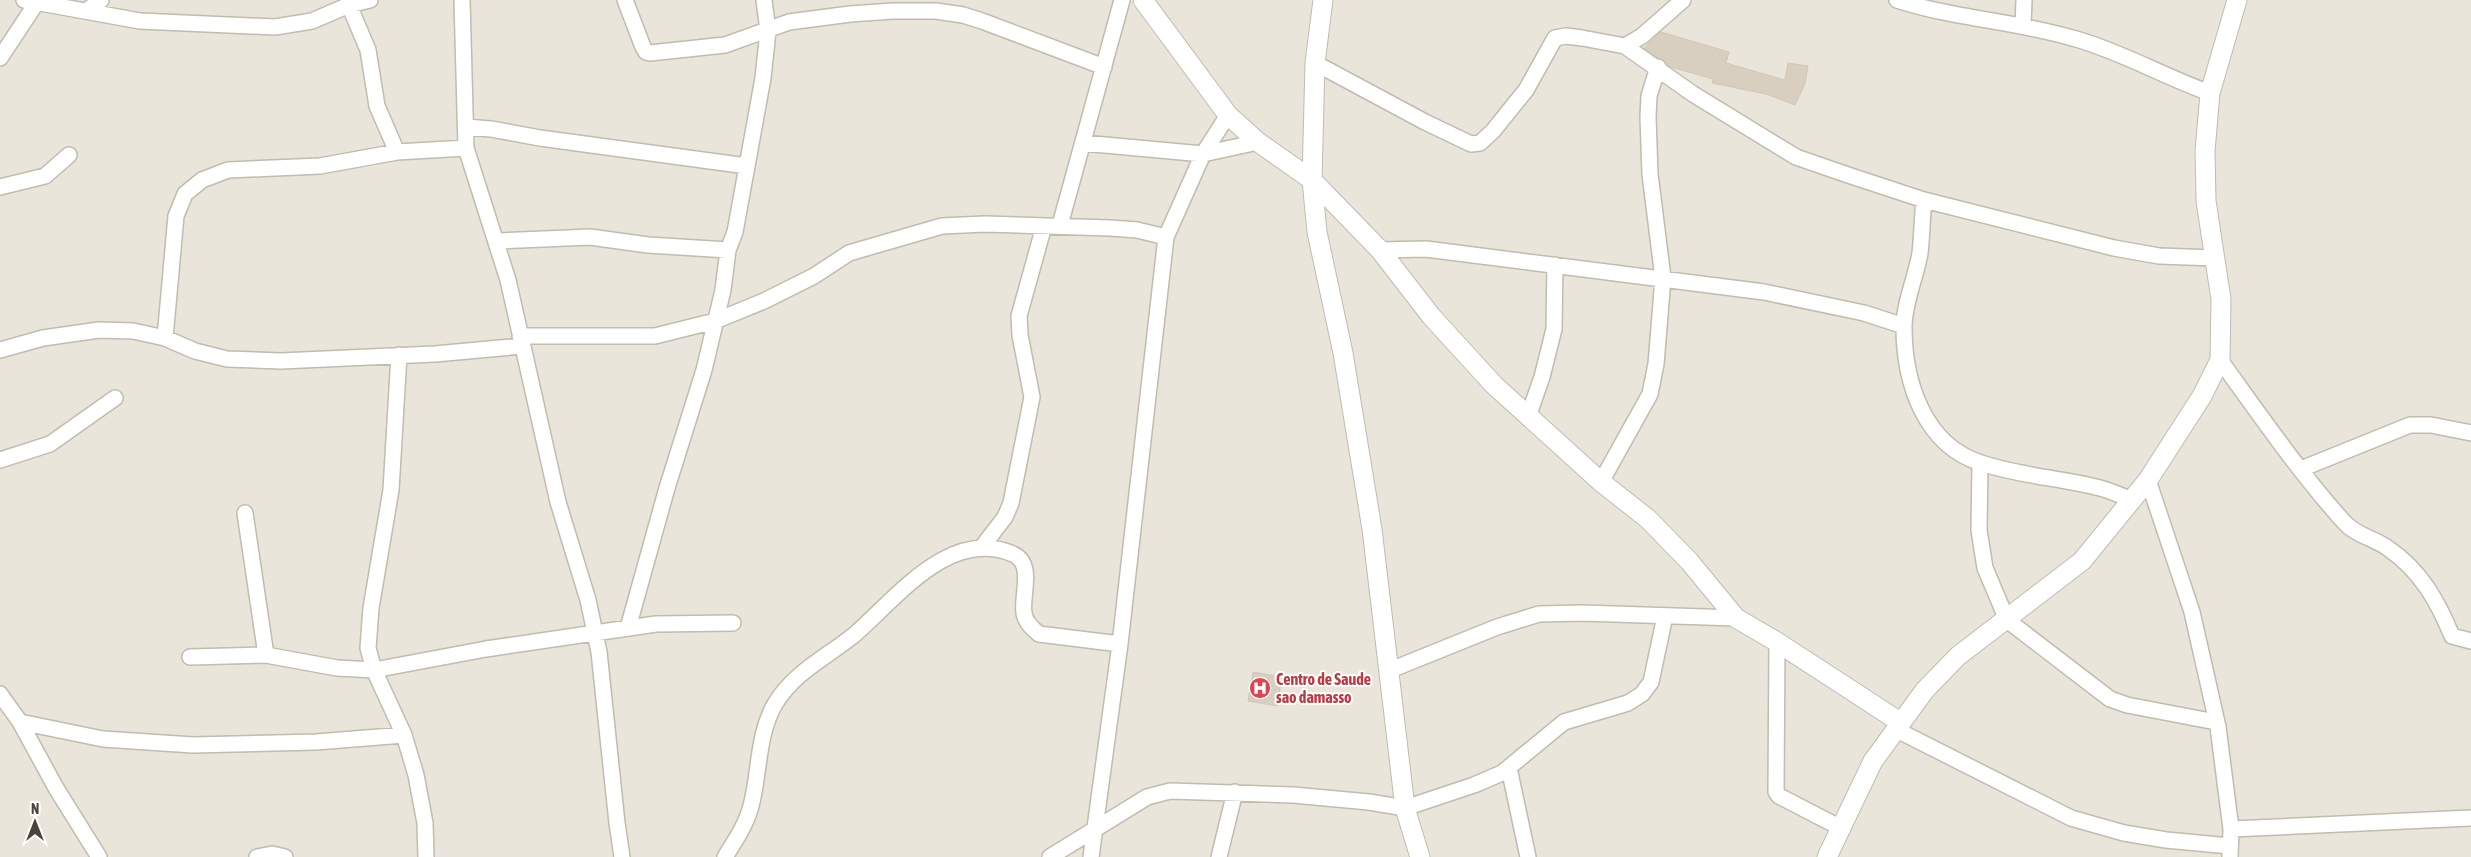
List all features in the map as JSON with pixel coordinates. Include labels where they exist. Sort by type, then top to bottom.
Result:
[{"type":"street","points":[[86,11],[101,0]]},
{"type":"street","points":[[0,58],[30,1],[140,21],[275,27],[312,21],[349,5],[370,0]]},
{"type":"street","points":[[462,0],[466,148],[508,280],[558,502],[588,600],[599,652],[606,704],[622,857]]},
{"type":"street","points":[[625,0],[646,52],[657,53],[725,45],[789,22],[850,14],[936,11],[963,15],[982,21],[1104,67]]},
{"type":"street","points":[[628,628],[667,488],[704,370],[723,290],[728,250],[735,232],[763,78],[768,31],[764,0]]},
{"type":"street","points":[[1060,225],[1122,0]]},
{"type":"street","points":[[1143,0],[1228,115],[1258,142],[1312,180],[1380,250],[1431,316],[1494,385],[1600,482],[1648,519],[1689,561],[1736,618],[1777,642],[1898,726],[2070,818],[2124,833],[2230,852],[2231,829],[2216,722],[2192,612],[2148,480]]},
{"type":"street","points":[[1323,0],[1315,63],[1312,180],[1317,232],[1343,353],[1370,519],[1405,808],[1420,857]]},
{"type":"street","points":[[1625,46],[1642,36],[1683,0]]},
{"type":"street","points":[[1897,0],[1924,9],[2023,26],[2077,39],[2210,93]]},
{"type":"street","points":[[2023,26],[2024,0]]},
{"type":"street","points":[[1828,857],[1873,761],[1925,690],[1958,656],[2082,561],[2148,480],[2202,396],[2220,360],[2221,299],[2206,201],[2205,151],[2210,93],[2237,0]]},
{"type":"street","points":[[349,5],[368,50],[377,106],[397,152]]},
{"type":"street","points":[[1315,63],[1425,122],[1471,144],[1480,143],[1493,131],[1526,90],[1555,38],[1566,36],[1625,46],[1658,67],[1693,94],[1796,157],[1924,200],[2114,248],[2159,256],[2215,258]]},
{"type":"street","points":[[1600,482],[1650,394],[1656,364],[1663,278],[1650,174],[1648,117],[1649,96],[1658,67]]},
{"type":"street","points":[[1090,857],[1120,644],[1166,237],[1203,154],[1228,115]]},
{"type":"street","points":[[466,127],[747,166]]},
{"type":"street","points":[[1083,143],[1203,154],[1258,142]]},
{"type":"street","points":[[165,338],[176,216],[185,194],[202,180],[228,170],[320,166],[397,152],[466,148]]},
{"type":"street","points":[[0,187],[45,176],[69,155]]},
{"type":"street","points":[[1924,200],[1920,253],[1904,326],[1909,376],[1918,406],[1938,436],[1961,455],[1980,463],[2019,474],[2100,488],[2132,500]]},
{"type":"street","points":[[0,350],[44,338],[99,330],[133,331],[165,338],[194,351],[227,359],[281,361],[435,354],[521,341],[655,336],[715,321],[764,301],[814,276],[848,253],[942,226],[985,224],[1060,225],[1137,230],[1166,237]]},
{"type":"street","points":[[982,546],[1005,517],[1011,504],[1032,397],[1020,335],[1019,316],[1044,226]]},
{"type":"street","points":[[497,241],[590,237],[648,245],[728,250]]},
{"type":"street","points":[[1380,250],[1426,249],[1764,292],[1864,312],[1904,326]]},
{"type":"street","points":[[1528,417],[1542,377],[1554,329],[1555,265]]},
{"type":"street","points":[[399,355],[391,490],[371,608],[368,648],[374,670],[404,735],[416,776],[423,814],[426,857]]},
{"type":"street","points":[[2220,360],[2313,488],[2345,524],[2363,536],[2389,548],[2428,586],[2452,636],[2471,641]]},
{"type":"street","points":[[0,460],[50,444],[115,398]]},
{"type":"street","points":[[2301,469],[2410,425],[2431,425],[2471,433]]},
{"type":"street","points":[[1980,463],[1979,530],[1985,568],[2007,620],[2110,699],[2127,706],[2216,722]]},
{"type":"street","points":[[245,513],[266,655]]},
{"type":"street","points":[[726,857],[743,827],[751,808],[762,736],[775,704],[795,677],[854,634],[881,607],[933,565],[958,553],[982,546],[1013,554],[1022,561],[1025,572],[1024,614],[1030,626],[1039,634],[1120,644]]},
{"type":"street","points":[[1388,671],[1497,627],[1539,614],[1736,618]]},
{"type":"street","points":[[1050,857],[1147,797],[1170,791],[1235,792],[1369,802],[1405,808],[1474,785],[1508,768],[1564,722],[1628,703],[1642,694],[1651,682],[1665,616]]},
{"type":"street","points":[[190,657],[266,655],[337,668],[374,670],[486,649],[656,624],[733,622]]},
{"type":"street","points":[[1777,642],[1776,792],[1779,796],[1841,828]]},
{"type":"street","points":[[0,694],[20,722],[56,788],[99,857]]},
{"type":"street","points":[[20,722],[103,739],[193,745],[316,742],[404,735]]},
{"type":"street","points":[[1508,768],[1528,857]]},
{"type":"street","points":[[1219,857],[1235,792]]},
{"type":"street","points":[[2231,829],[2471,818]]},
{"type":"street","points":[[257,857],[272,854],[285,857]]},
{"type":"shaded area","points":[[0,0],[2471,0],[2471,857],[0,857]]},
{"type":"building","points":[[1661,32],[1729,52],[1726,63],[1785,80],[1788,63],[1808,66],[1805,84],[1795,105],[1766,94],[1712,83],[1713,79],[1671,67],[1644,48]]},
{"type":"building","points":[[1253,672],[1282,677],[1277,706],[1248,701]]},
{"type":"place","name":"Centro de Saude sao damasso","points":[[1260,688]]}]
